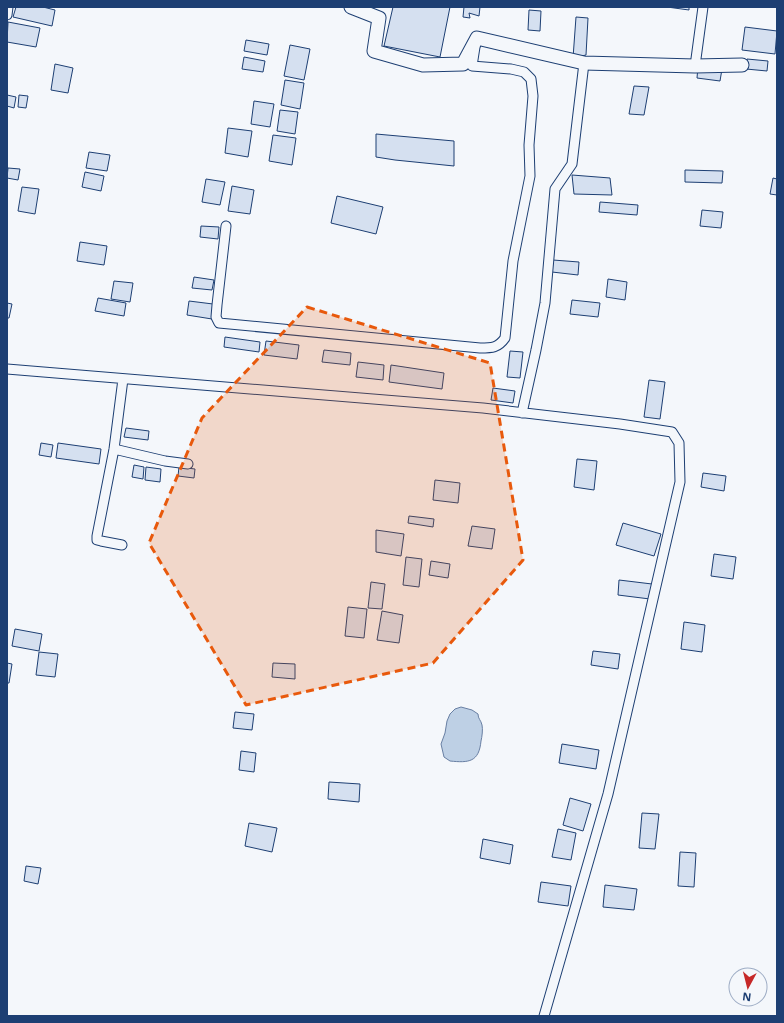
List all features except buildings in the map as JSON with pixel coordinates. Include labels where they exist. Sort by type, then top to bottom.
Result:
[{"type":"street","points":[[7,15],[8,7]]},
{"type":"street","points":[[351,7],[379,18],[374,50],[423,65],[463,64],[477,38]]},
{"type":"street","points":[[695,66],[703,7]]},
{"type":"street","points":[[477,38],[584,63],[695,66],[742,65]]},
{"type":"street","points":[[226,226],[216,317],[218,323],[480,348],[490,348],[500,344],[505,338],[513,261],[530,176],[529,145],[533,96],[531,79],[524,72],[511,69],[472,66],[477,38]]},
{"type":"street","points":[[522,413],[545,303],[555,189],[572,164],[584,63]]},
{"type":"street","points":[[7,368],[123,379],[483,408],[620,424],[672,432],[679,443],[680,482],[608,794],[544,1016]]},
{"type":"street","points":[[122,545],[97,540],[97,536],[114,450],[123,379]]},
{"type":"street","points":[[114,450],[188,464]]},
{"type":"highlighted area","points":[[307,307],[490,363],[523,560],[433,663],[246,705],[149,543],[202,418]]},
{"type":"water","points":[[461,707],[472,710],[478,714],[478,717],[482,723],[480,748],[472,760],[463,762],[450,761],[444,757],[441,744],[450,714],[455,709]]}]
